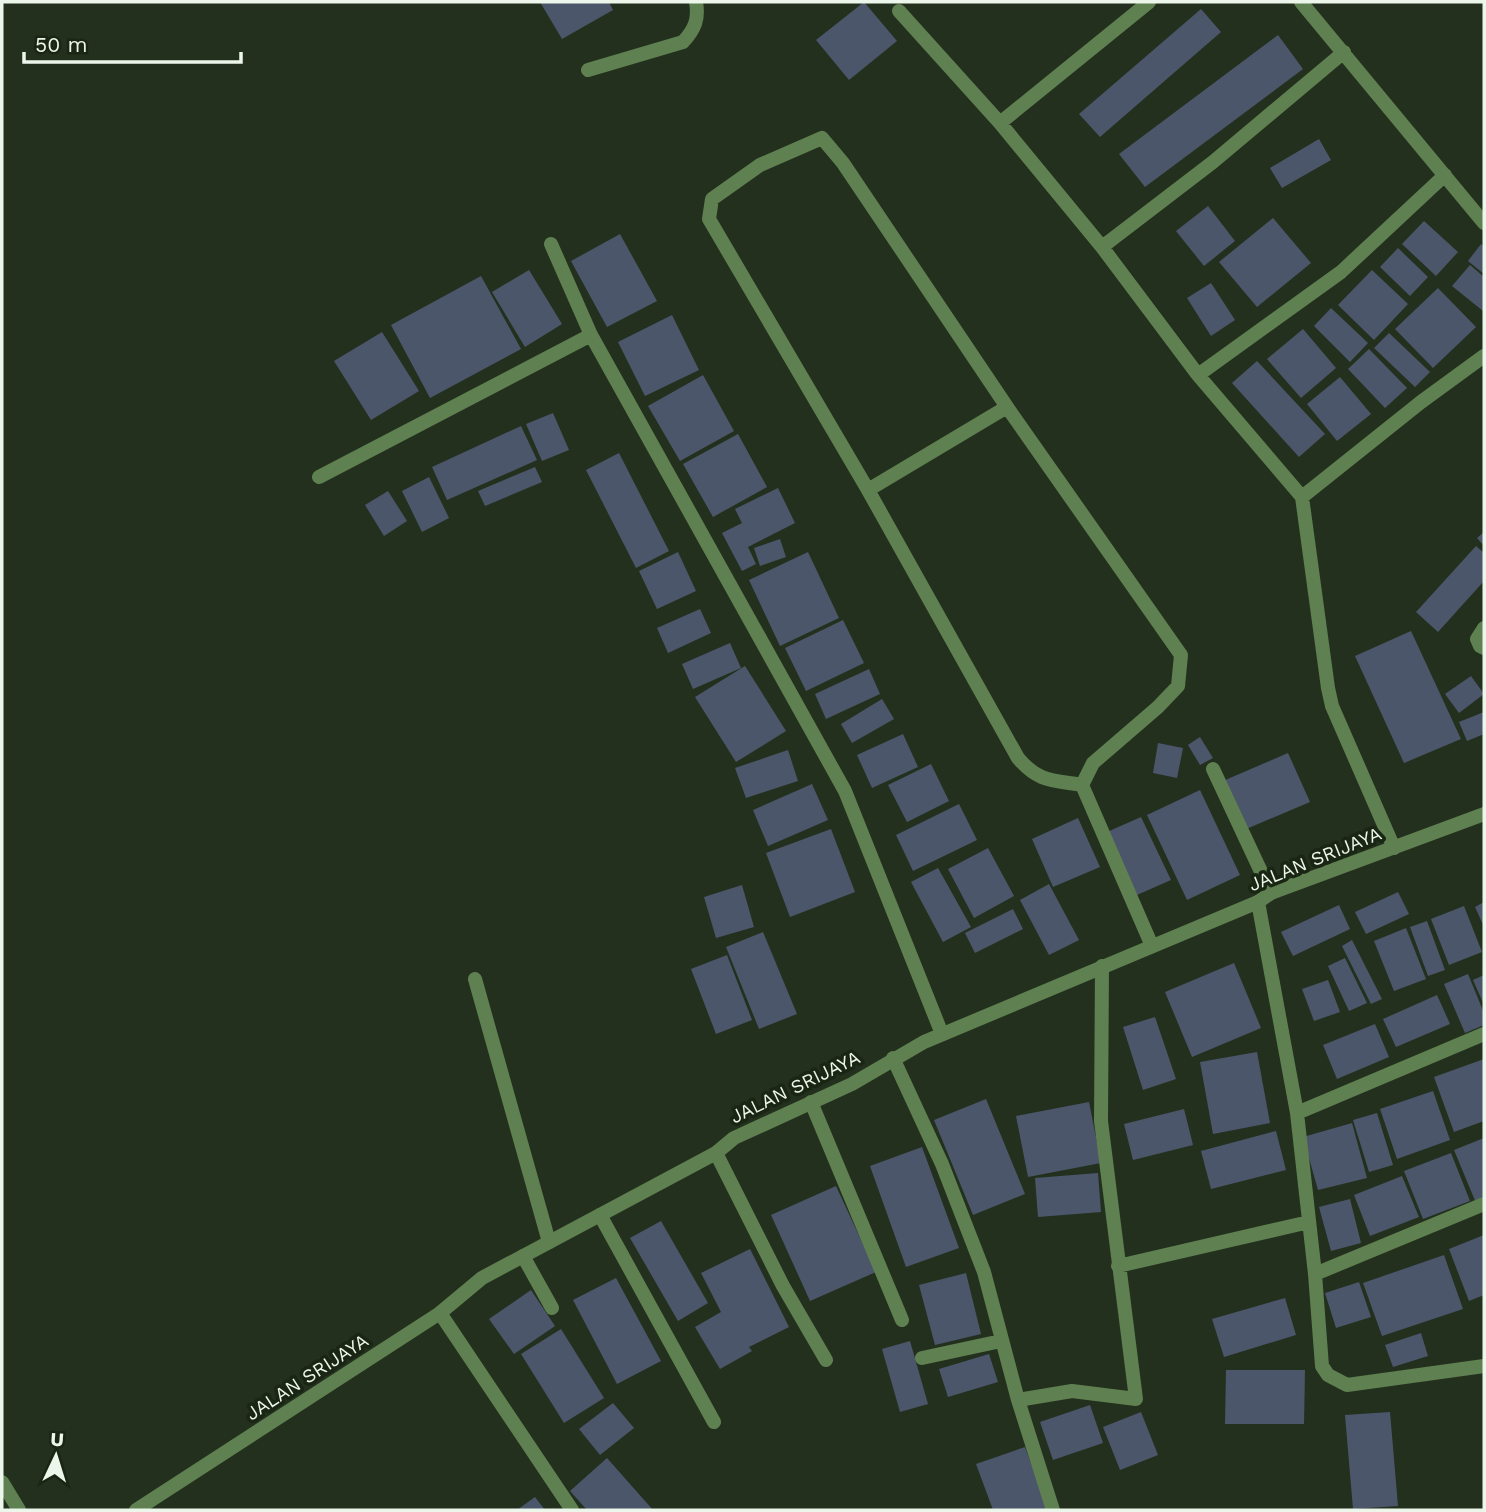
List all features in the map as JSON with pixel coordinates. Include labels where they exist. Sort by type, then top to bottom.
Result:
[{"type":"street","points":[[588,69],[683,42],[692,33],[697,21],[696,2]]},
{"type":"street","points":[[1000,123],[1149,2]]},
{"type":"street","points":[[1301,2],[1484,223]]},
{"type":"street","points":[[899,11],[1000,123],[1102,247],[1198,375],[1302,497],[1332,706],[1394,848]]},
{"type":"street","points":[[1102,247],[1213,162],[1344,52]]},
{"type":"street","points":[[822,138],[843,163],[1007,407],[1181,655],[1178,686],[1158,707],[1093,763],[1082,785],[1050,780],[1030,772],[1018,758],[868,491],[709,219],[712,199],[760,165],[822,138]]},
{"type":"street","points":[[1198,375],[1341,272],[1444,175]]},
{"type":"street","points":[[551,244],[590,335],[845,791],[942,1034]]},
{"type":"street","points":[[319,477],[590,335]]},
{"type":"street","points":[[1302,497],[1484,356]]},
{"type":"street","points":[[868,491],[1007,407]]},
{"type":"street","points":[[1484,628],[1477,639],[1484,648]]},
{"type":"street","points":[[1213,769],[1271,893]]},
{"type":"street","points":[[1082,785],[1152,946]]},
{"type":"street","name":"JALAN SRIJAYA","points":[[136,1510],[440,1313],[482,1278],[716,1153],[734,1138],[852,1084],[893,1058],[942,1034],[1258,902],[1271,893],[1484,814]]},
{"type":"street","points":[[1258,902],[1297,1113],[1322,1366],[1336,1381],[1347,1385],[1484,1366]]},
{"type":"street","points":[[1018,1400],[1072,1391],[1136,1399],[1101,1121],[1102,966]]},
{"type":"street","points":[[475,979],[549,1242]]},
{"type":"street","points":[[1297,1113],[1484,1034]]},
{"type":"street","points":[[893,1058],[942,1164],[984,1272],[1018,1400],[1053,1510]]},
{"type":"street","points":[[811,1102],[902,1320]]},
{"type":"street","points":[[716,1153],[783,1286],[825,1360]]},
{"type":"street","points":[[1315,1274],[1484,1204]]},
{"type":"street","points":[[600,1215],[714,1422]]},
{"type":"street","points":[[1118,1266],[1309,1223]]},
{"type":"street","points":[[523,1256],[552,1308]]},
{"type":"street","points":[[440,1313],[572,1510]]},
{"type":"street","points":[[922,1358],[1001,1341]]},
{"type":"street","points":[[2,1482],[19,1510]]},
{"type":"building","points":[[540,2],[609,2],[613,10],[562,39]]},
{"type":"building","points":[[864,2],[897,41],[849,80],[816,40]]},
{"type":"building","points":[[1201,9],[1221,32],[1100,137],[1079,114]]},
{"type":"building","points":[[1278,35],[1303,69],[1145,187],[1119,154]]},
{"type":"building","points":[[1319,139],[1331,160],[1282,188],[1270,168]]},
{"type":"building","points":[[1208,206],[1235,241],[1204,266],[1176,231]]},
{"type":"building","points":[[1273,218],[1311,263],[1257,307],[1219,262]]},
{"type":"building","points":[[1424,221],[1458,252],[1436,276],[1402,244]]},
{"type":"building","points":[[620,234],[657,301],[607,327],[571,261]]},
{"type":"building","points":[[1481,244],[1484,247],[1484,274],[1468,261]]},
{"type":"building","points":[[1398,248],[1428,277],[1410,296],[1380,267]]},
{"type":"building","points":[[1470,265],[1484,277],[1483,311],[1452,286]]},
{"type":"building","points":[[529,270],[562,324],[525,347],[492,292]]},
{"type":"building","points":[[1372,270],[1408,304],[1374,340],[1338,305]]},
{"type":"building","points":[[481,276],[521,349],[430,398],[391,325]]},
{"type":"building","points":[[1211,283],[1235,320],[1211,336],[1187,298]]},
{"type":"building","points":[[1438,288],[1476,327],[1433,368],[1395,329]]},
{"type":"building","points":[[1331,308],[1368,343],[1350,362],[1314,326]]},
{"type":"building","points":[[672,315],[699,370],[645,396],[618,342]]},
{"type":"building","points":[[1303,329],[1336,368],[1301,398],[1267,359]]},
{"type":"building","points":[[382,332],[419,391],[371,420],[334,361]]},
{"type":"building","points":[[1389,333],[1430,372],[1415,387],[1374,348]]},
{"type":"building","points":[[1369,349],[1407,388],[1385,408],[1348,369]]},
{"type":"building","points":[[1257,361],[1325,434],[1299,457],[1232,383]]},
{"type":"building","points":[[703,375],[734,431],[680,461],[648,406]]},
{"type":"building","points":[[1340,377],[1371,414],[1337,441],[1307,404]]},
{"type":"building","points":[[553,413],[569,450],[542,461],[526,424]]},
{"type":"building","points":[[521,426],[537,460],[447,500],[432,467]]},
{"type":"building","points":[[738,434],[767,487],[713,517],[683,464]]},
{"type":"building","points":[[619,453],[669,551],[636,568],[586,470]]},
{"type":"building","points":[[535,467],[542,482],[485,506],[478,491]]},
{"type":"building","points":[[429,477],[449,518],[422,532],[402,491]]},
{"type":"building","points":[[778,488],[795,523],[748,547],[756,564],[742,571],[722,533],[742,523],[735,509]]},
{"type":"building","points":[[388,491],[407,521],[384,536],[365,505]]},
{"type":"building","points":[[1484,532],[1484,546],[1477,538]]},
{"type":"building","points":[[780,539],[786,557],[760,566],[754,548]]},
{"type":"building","points":[[1476,546],[1484,553],[1484,581],[1438,632],[1416,612]]},
{"type":"building","points":[[678,552],[696,591],[657,609],[639,571]]},
{"type":"building","points":[[808,552],[839,618],[780,646],[749,580]]},
{"type":"building","points":[[700,609],[711,633],[668,653],[657,628]]},
{"type":"building","points":[[843,620],[864,663],[806,691],[785,648]]},
{"type":"building","points":[[1411,631],[1461,739],[1404,763],[1355,656]]},
{"type":"building","points":[[730,643],[741,668],[693,689],[682,664]]},
{"type":"building","points":[[745,666],[786,731],[736,762],[695,697]]},
{"type":"building","points":[[869,669],[880,694],[826,719],[815,694]]},
{"type":"building","points":[[1471,676],[1484,694],[1459,713],[1445,694]]},
{"type":"building","points":[[882,699],[894,719],[852,743],[841,724]]},
{"type":"building","points":[[1484,712],[1484,734],[1467,741],[1459,722]]},
{"type":"building","points":[[903,734],[918,767],[872,788],[857,755]]},
{"type":"building","points":[[1200,737],[1213,758],[1200,765],[1188,745]]},
{"type":"building","points":[[1158,743],[1183,748],[1177,778],[1153,773]]},
{"type":"building","points":[[788,750],[798,781],[746,798],[735,768]]},
{"type":"building","points":[[1288,753],[1310,802],[1244,830],[1223,781]]},
{"type":"building","points":[[931,764],[949,801],[907,822],[888,785]]},
{"type":"building","points":[[812,784],[828,820],[768,846],[753,810]]},
{"type":"building","points":[[1200,790],[1240,875],[1187,900],[1147,815]]},
{"type":"building","points":[[959,804],[977,840],[913,871],[896,835]]},
{"type":"building","points":[[1141,817],[1171,880],[1137,895],[1107,832]]},
{"type":"building","points":[[1078,818],[1100,867],[1053,887],[1032,839]]},
{"type":"building","points":[[831,829],[855,892],[790,917],[766,853]]},
{"type":"building","points":[[988,848],[1014,896],[974,918],[948,869]]},
{"type":"building","points":[[938,868],[971,927],[943,942],[911,882]]},
{"type":"building","points":[[1049,884],[1079,940],[1049,955],[1020,900]]},
{"type":"building","points":[[742,885],[754,927],[716,938],[704,897]]},
{"type":"building","points":[[1398,892],[1409,914],[1366,934],[1355,912]]},
{"type":"building","points":[[1484,902],[1484,927],[1475,907]]},
{"type":"building","points":[[1339,905],[1350,929],[1293,956],[1281,932]]},
{"type":"building","points":[[1464,906],[1482,952],[1449,965],[1431,919]]},
{"type":"building","points":[[1013,909],[1023,929],[975,953],[965,933]]},
{"type":"building","points":[[1427,921],[1445,970],[1428,976],[1410,927]]},
{"type":"building","points":[[1406,928],[1426,979],[1394,991],[1374,941]]},
{"type":"building","points":[[763,932],[797,1014],[759,1029],[726,947]]},
{"type":"building","points":[[1352,940],[1382,999],[1371,1004],[1342,946]]},
{"type":"building","points":[[727,955],[752,1020],[716,1034],[691,969]]},
{"type":"building","points":[[1345,958],[1367,1003],[1349,1011],[1328,966]]},
{"type":"building","points":[[1234,963],[1261,1028],[1192,1057],[1165,992]]},
{"type":"building","points":[[1468,974],[1484,1013],[1484,1025],[1465,1033],[1444,984]]},
{"type":"building","points":[[1484,975],[1484,1005],[1473,980]]},
{"type":"building","points":[[1328,980],[1340,1012],[1314,1021],[1302,989]]},
{"type":"building","points":[[1437,995],[1450,1024],[1396,1047],[1383,1019]]},
{"type":"building","points":[[1155,1017],[1176,1079],[1143,1090],[1123,1027]]},
{"type":"building","points":[[1375,1024],[1389,1057],[1337,1079],[1323,1045]]},
{"type":"building","points":[[1257,1052],[1270,1123],[1213,1134],[1200,1062]]},
{"type":"building","points":[[1484,1059],[1484,1121],[1454,1132],[1434,1077]]},
{"type":"building","points":[[1433,1091],[1450,1140],[1397,1159],[1380,1109]]},
{"type":"building","points":[[986,1099],[1025,1194],[973,1215],[934,1120]]},
{"type":"building","points":[[1089,1102],[1101,1163],[1028,1177],[1016,1116]]},
{"type":"building","points":[[1184,1109],[1193,1145],[1133,1160],[1124,1124]]},
{"type":"building","points":[[1377,1113],[1393,1165],[1369,1172],[1353,1120]]},
{"type":"building","points":[[1352,1123],[1367,1178],[1318,1190],[1303,1137]]},
{"type":"building","points":[[1276,1131],[1286,1170],[1211,1189],[1201,1151]]},
{"type":"building","points":[[1484,1138],[1484,1199],[1476,1203],[1454,1150]]},
{"type":"building","points":[[922,1147],[959,1248],[906,1267],[870,1166]]},
{"type":"building","points":[[1451,1153],[1470,1201],[1423,1219],[1404,1171]]},
{"type":"building","points":[[1098,1173],[1101,1212],[1038,1217],[1035,1178]]},
{"type":"building","points":[[1402,1176],[1419,1217],[1370,1236],[1354,1195]]},
{"type":"building","points":[[836,1186],[876,1272],[810,1301],[771,1215]]},
{"type":"building","points":[[1350,1199],[1361,1243],[1331,1251],[1319,1207]]},
{"type":"building","points":[[661,1221],[708,1303],[678,1321],[630,1238]]},
{"type":"building","points":[[1484,1235],[1484,1295],[1469,1301],[1449,1249]]},
{"type":"building","points":[[750,1249],[789,1327],[749,1347],[752,1351],[720,1369],[695,1327],[721,1312],[701,1273]]},
{"type":"building","points":[[1444,1255],[1463,1309],[1382,1336],[1363,1283]]},
{"type":"building","points":[[966,1273],[981,1334],[935,1345],[919,1285]]},
{"type":"building","points":[[616,1278],[661,1361],[617,1384],[573,1300]]},
{"type":"building","points":[[1359,1282],[1371,1317],[1336,1328],[1325,1293]]},
{"type":"building","points":[[531,1290],[555,1326],[514,1354],[489,1319]]},
{"type":"building","points":[[1285,1298],[1296,1335],[1224,1357],[1212,1319]]},
{"type":"building","points":[[561,1329],[604,1398],[564,1423],[521,1354]]},
{"type":"building","points":[[1421,1333],[1428,1356],[1393,1367],[1385,1345]]},
{"type":"building","points":[[910,1341],[928,1404],[900,1412],[882,1349]]},
{"type":"building","points":[[989,1354],[998,1382],[948,1397],[939,1369]]},
{"type":"building","points":[[1226,1370],[1305,1370],[1304,1424],[1225,1424]]},
{"type":"building","points":[[613,1403],[634,1428],[600,1455],[579,1429]]},
{"type":"building","points":[[1090,1405],[1103,1443],[1053,1460],[1040,1422]]},
{"type":"building","points":[[1141,1412],[1158,1455],[1120,1470],[1103,1427]]},
{"type":"building","points":[[1390,1412],[1398,1506],[1353,1509],[1345,1415]]},
{"type":"building","points":[[1025,1447],[1048,1510],[993,1510],[976,1464]]},
{"type":"building","points":[[607,1458],[653,1510],[587,1510],[570,1491]]},
{"type":"building","points":[[535,1497],[545,1510],[517,1510]]}]
